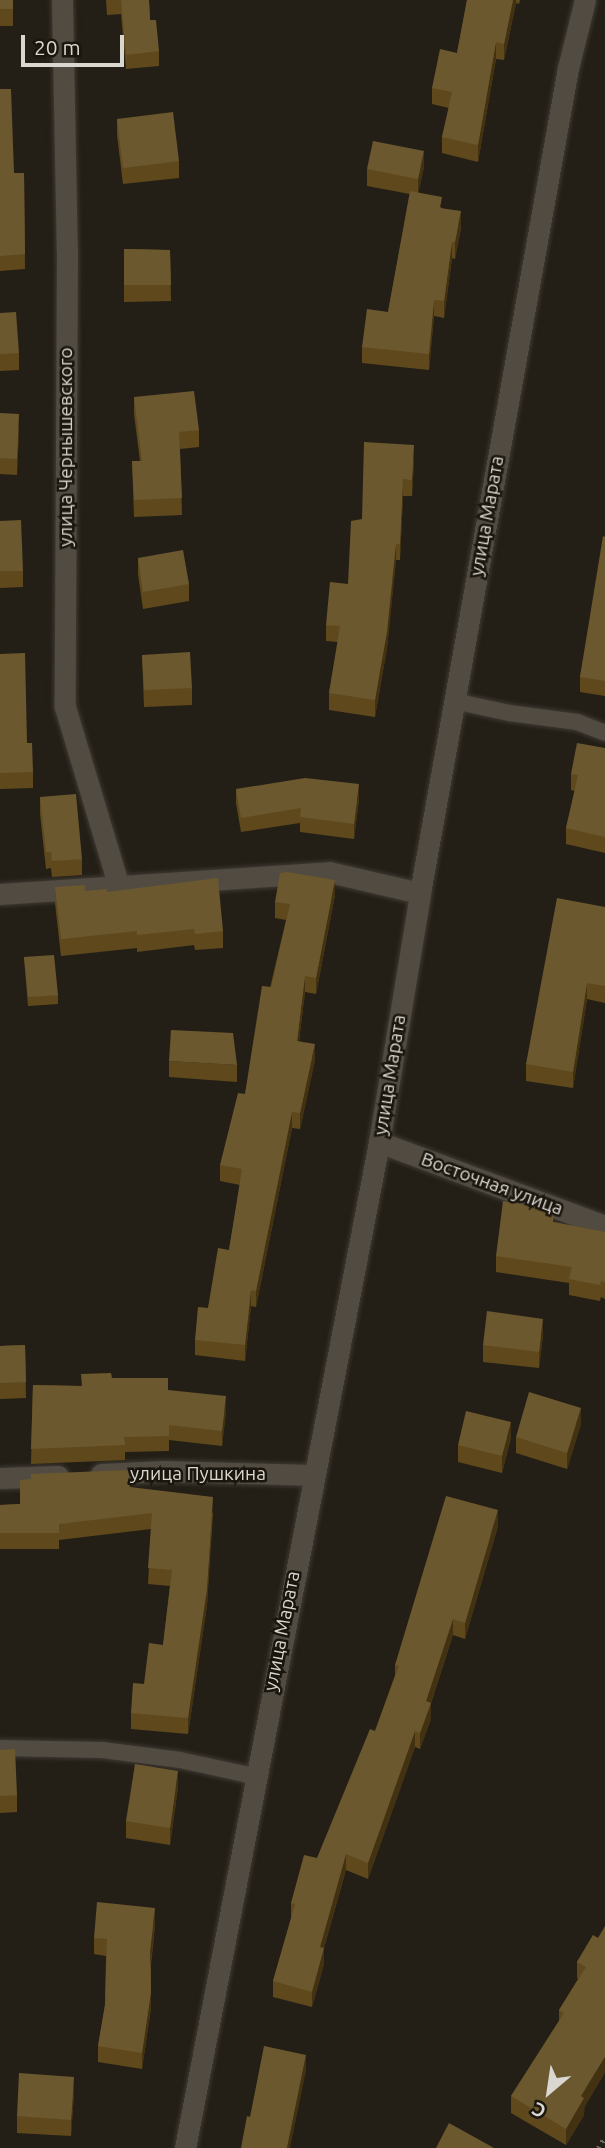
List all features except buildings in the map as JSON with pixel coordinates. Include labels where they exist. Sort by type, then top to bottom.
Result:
[{"type":"street","name":"улица Чернышевского","points":[[62,0],[67,252],[65,707],[119,887]]},
{"type":"street","name":"улица Марата","points":[[185,2148],[312,1475],[379,1142],[420,893],[568,68],[585,0]]},
{"type":"street","points":[[0,894],[329,872],[420,893]]},
{"type":"street","name":"Восточная улица","points":[[379,1142],[605,1226]]},
{"type":"street","name":"улица Пушкина","points":[[0,1478],[164,1471],[312,1475]]},
{"type":"lane","points":[[454,701],[509,713],[576,722],[605,733]]},
{"type":"lane","points":[[0,1748],[102,1750],[180,1760],[254,1776]]},
{"type":"path","points":[[598,2148],[605,2137]]}]
